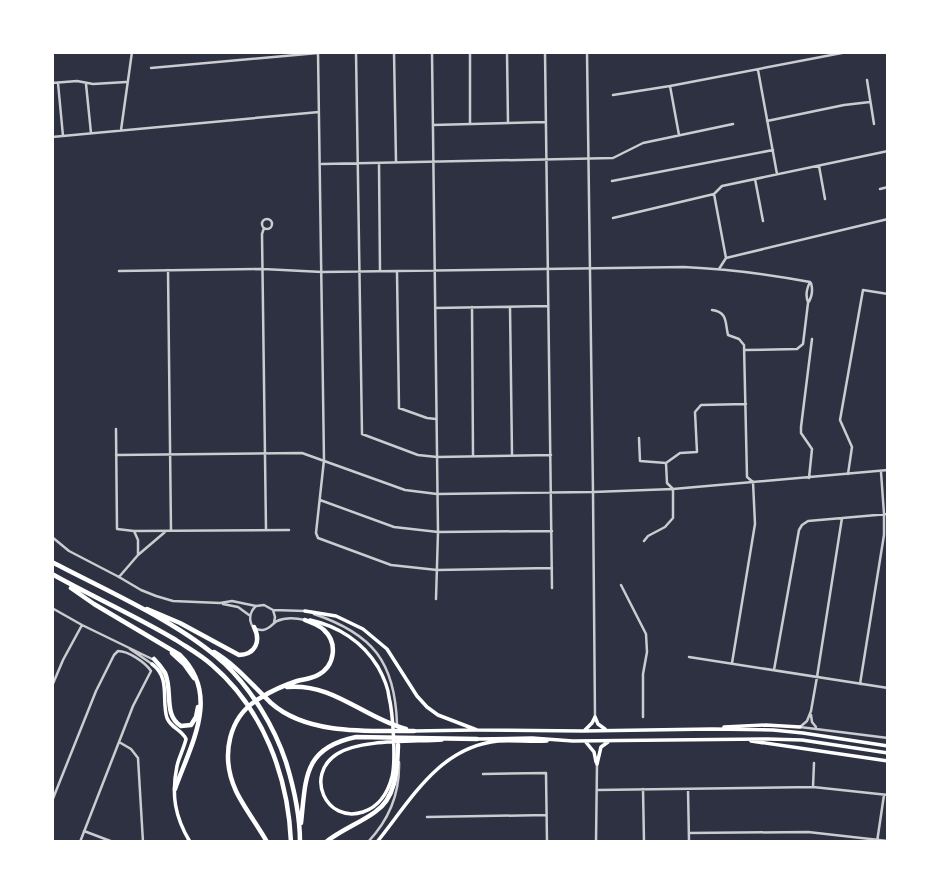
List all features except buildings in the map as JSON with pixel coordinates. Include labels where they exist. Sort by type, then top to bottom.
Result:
[{"type":"highway","points":[[52,562],[131,603],[222,657],[272,704],[297,719],[326,727],[414,731],[773,730],[887,746]]},
{"type":"highway","points":[[52,574],[94,604],[180,655],[190,665],[201,697],[200,720],[175,789]]},
{"type":"highway","points":[[52,574],[160,631],[207,661],[229,683],[260,725],[274,755],[286,799],[291,842]]},
{"type":"highway","points":[[131,603],[180,623],[239,655],[248,653],[255,647],[258,639],[254,627]]},
{"type":"highway","points":[[305,611],[335,616],[363,629],[387,649],[417,696],[427,706],[439,715],[477,730]]},
{"type":"highway","points":[[267,842],[230,775],[228,745],[232,729],[252,703],[279,688],[320,674],[331,660],[333,646],[329,635],[323,628],[305,620]]},
{"type":"highway","points":[[305,620],[333,627],[362,647],[379,668],[390,697],[393,771],[389,785],[379,802],[367,811],[349,814],[335,809],[321,790],[324,766],[345,750],[378,740]]},
{"type":"highway","points":[[153,662],[164,671],[172,718],[178,725],[191,725],[196,717],[198,704],[198,690],[194,678],[184,664],[161,643]]},
{"type":"highway","points":[[198,643],[225,664],[262,711],[283,754],[291,779],[300,834]]},
{"type":"highway","points":[[153,662],[164,681],[168,721],[186,739],[177,765],[175,807],[190,842]]},
{"type":"highway","points":[[279,688],[317,688],[377,718],[414,731]]},
{"type":"highway","points":[[595,717],[600,726],[607,730]]},
{"type":"highway","points":[[583,731],[595,717]]},
{"type":"highway","points":[[712,729],[800,727]]},
{"type":"highway","points":[[300,842],[303,790],[312,764],[324,751],[346,739],[533,738],[573,741]]},
{"type":"highway","points":[[739,739],[887,761]]},
{"type":"highway","points":[[377,842],[442,764],[478,745],[498,741],[802,740],[887,753]]},
{"type":"highway","points":[[585,741],[594,752],[597,764]]},
{"type":"highway","points":[[597,764],[601,747],[610,741]]},
{"type":"highway","points":[[326,842],[376,812],[386,801],[396,779],[398,745]]},
{"type":"street","points":[[121,130],[132,52]]},
{"type":"street","points":[[356,52],[362,434],[418,455],[551,455]]},
{"type":"street","points":[[394,52],[396,162]]},
{"type":"street","points":[[432,52],[438,532],[436,599]]},
{"type":"street","points":[[470,52],[470,124]]},
{"type":"street","points":[[507,52],[508,123]]},
{"type":"street","points":[[545,52],[552,587]]},
{"type":"street","points":[[587,52],[595,717]]},
{"type":"street","points":[[613,95],[847,52]]},
{"type":"street","points":[[151,68],[318,53],[324,460],[316,531],[318,538],[391,565],[437,570],[552,568]]},
{"type":"street","points":[[758,69],[778,174]]},
{"type":"street","points":[[867,80],[874,124]]},
{"type":"street","points":[[58,82],[63,136]]},
{"type":"street","points":[[52,83],[127,82]]},
{"type":"street","points":[[85,83],[91,133]]},
{"type":"street","points":[[670,86],[679,135]]},
{"type":"street","points":[[767,121],[844,105],[870,103]]},
{"type":"street","points":[[52,137],[319,112]]},
{"type":"street","points":[[433,125],[545,122]]},
{"type":"street","points":[[320,164],[613,158],[643,143],[733,124]]},
{"type":"street","points":[[612,181],[773,150]]},
{"type":"street","points":[[613,218],[714,194],[722,186],[887,151]]},
{"type":"street","points":[[379,163],[380,271]]},
{"type":"street","points":[[819,166],[825,199]]},
{"type":"street","points":[[755,179],[763,221]]},
{"type":"street","points":[[880,189],[887,187]]},
{"type":"street","points":[[714,194],[726,258],[719,269]]},
{"type":"street","points":[[726,258],[887,219]]},
{"type":"street","points":[[264,228],[262,269],[266,530]]},
{"type":"street","points":[[120,271],[262,269],[322,272],[684,267],[762,273],[810,282],[811,299],[808,303],[801,347],[745,351]]},
{"type":"street","points":[[169,270],[169,531]]},
{"type":"street","points":[[397,271],[399,408],[436,419]]},
{"type":"street","points":[[848,474],[852,447],[840,420],[863,290],[887,294]]},
{"type":"street","points":[[435,308],[548,306]]},
{"type":"street","points":[[472,307],[473,456]]},
{"type":"street","points":[[510,307],[512,455]]},
{"type":"street","points":[[712,310],[723,314],[728,335],[740,340],[744,345],[747,477],[753,482],[755,524],[732,663]]},
{"type":"street","points":[[809,478],[811,449],[801,433],[801,427],[812,339]]},
{"type":"street","points":[[639,438],[640,461],[666,463],[680,453],[697,452],[695,412],[701,405],[746,404]]},
{"type":"street","points":[[116,429],[117,529],[120,531],[289,530]]},
{"type":"street","points":[[116,455],[302,453],[404,490],[437,494],[673,489],[887,470]]},
{"type":"street","points":[[644,541],[666,527],[673,518],[673,489],[667,483],[666,463]]},
{"type":"street","points":[[860,684],[886,514],[880,471]]},
{"type":"street","points":[[320,500],[394,527],[438,532],[552,531]]},
{"type":"street","points":[[775,670],[802,525],[808,521],[886,514]]},
{"type":"street","points":[[800,727],[807,721],[811,711],[842,518]]},
{"type":"street","points":[[134,531],[138,540],[138,555]]},
{"type":"street","points":[[119,577],[138,555],[169,531]]},
{"type":"street","points":[[52,537],[69,551],[156,596],[173,601],[220,603],[238,607],[250,616]]},
{"type":"street","points":[[621,584],[646,634],[643,717]]},
{"type":"street","points":[[220,603],[232,601],[267,606],[273,610],[305,611],[338,622],[362,636],[378,654],[394,689],[400,772],[387,816],[368,842]]},
{"type":"street","points":[[256,606],[252,610],[250,622],[260,630],[289,618],[305,620]]},
{"type":"street","points":[[52,608],[153,662]]},
{"type":"street","points":[[273,610],[274,623]]},
{"type":"street","points":[[52,687],[82,625]]},
{"type":"street","points":[[52,801],[96,691],[114,654],[123,651],[148,666],[151,671],[132,706],[80,842]]},
{"type":"street","points":[[689,657],[887,688]]},
{"type":"street","points":[[811,711],[812,722],[818,729]]},
{"type":"street","points":[[800,727],[887,738]]},
{"type":"street","points":[[118,741],[131,749],[138,758],[143,842]]},
{"type":"street","points":[[813,787],[814,763]]},
{"type":"street","points":[[596,842],[597,764]]},
{"type":"street","points":[[482,774],[546,773],[547,842]]},
{"type":"street","points":[[596,790],[813,787],[886,795],[877,841]]},
{"type":"street","points":[[688,788],[689,842]]},
{"type":"street","points":[[643,789],[644,842]]},
{"type":"street","points":[[427,817],[547,815]]},
{"type":"street","points":[[84,831],[113,842]]},
{"type":"street","points":[[689,833],[808,832],[887,841]]}]
